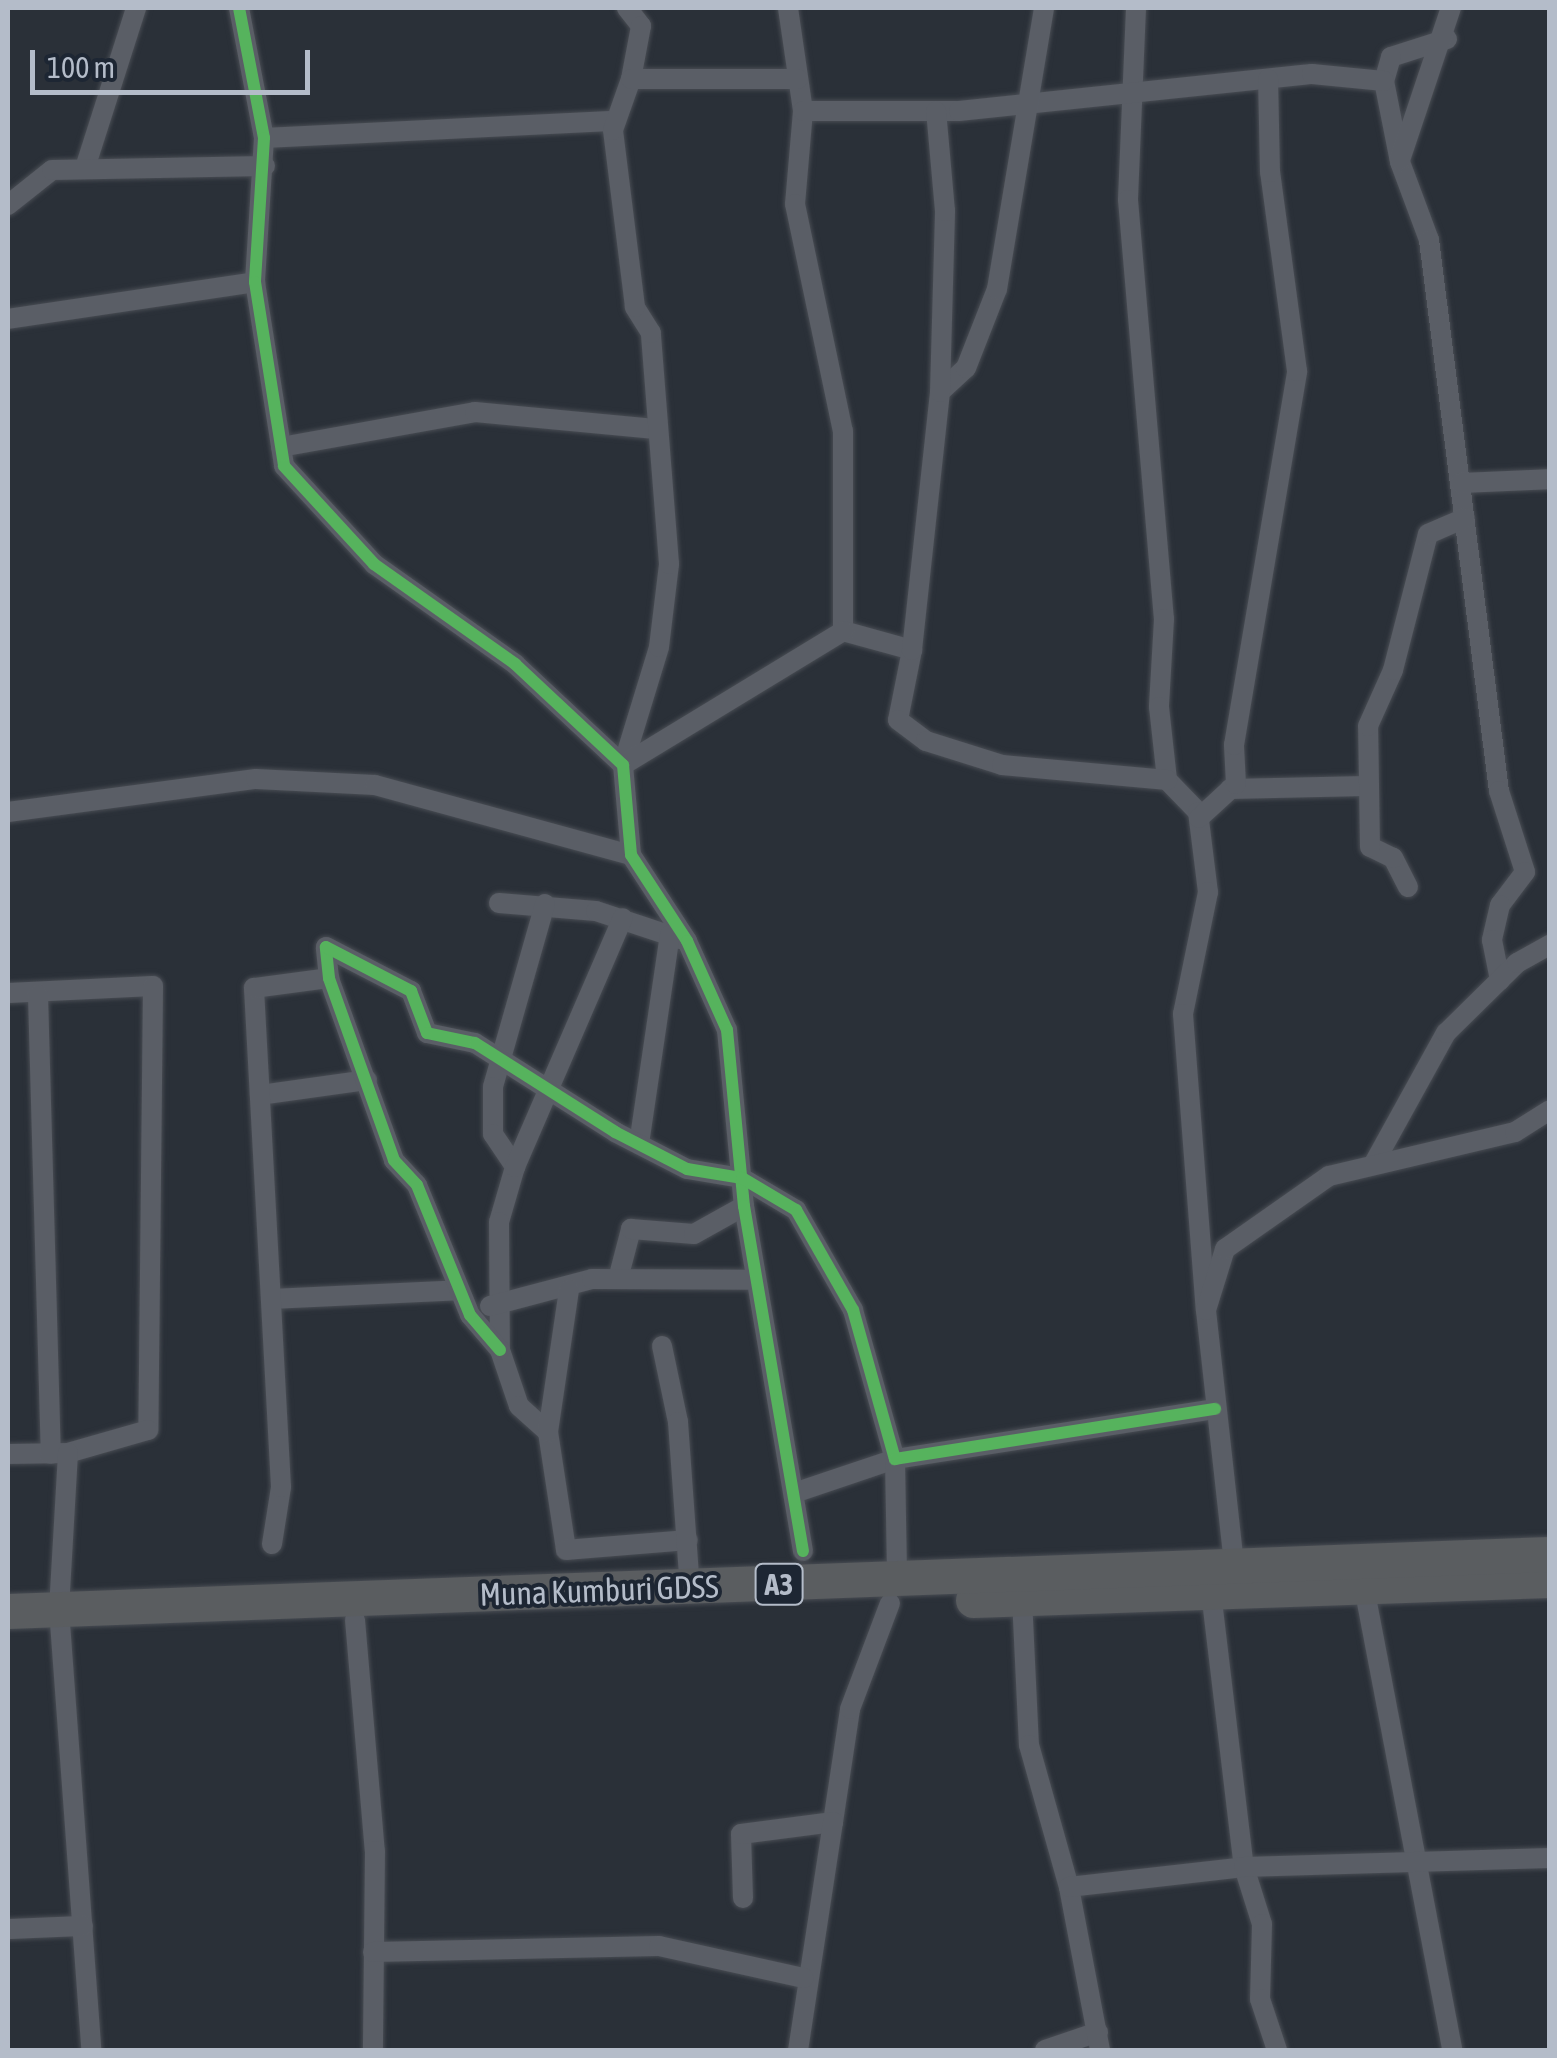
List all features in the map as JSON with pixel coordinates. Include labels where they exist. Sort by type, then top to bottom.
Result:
[{"type":"highway","name":"Muna Kumburi GDSS","points":[[8,1611],[60,1619],[355,1620],[894,1591],[1234,1564],[1550,1554]]},
{"type":"highway","name":"Muna Kumburi GDSS","points":[[8,1632],[60,1619],[690,1588],[894,1591],[1022,1598],[1550,1580]]},
{"type":"street","points":[[84,168],[136,8]]},
{"type":"street","points":[[239,8],[264,138],[255,282],[284,466],[374,564],[515,664],[623,765]]},
{"type":"street","points":[[627,8],[645,17],[631,79],[616,122],[635,308],[650,333],[654,429],[669,564],[658,647],[623,765],[631,855],[726,1030],[744,1206],[774,1411],[798,1492],[803,1551]]},
{"type":"street","points":[[788,8],[803,110],[795,204],[843,431],[844,631]]},
{"type":"street","points":[[940,392],[966,368],[997,289],[1034,102],[1044,8]]},
{"type":"street","points":[[1136,8],[1128,98],[1167,780],[1199,818],[1208,892],[1183,1014],[1215,1409],[1234,1564]]},
{"type":"street","points":[[1400,162],[1447,39],[1451,8]]},
{"type":"street","points":[[1447,39],[1392,57],[1384,82],[1400,162],[1430,240],[1500,792],[1524,872],[1496,923],[1500,980]]},
{"type":"street","points":[[631,79],[798,79]]},
{"type":"street","points":[[803,110],[936,111],[1128,98],[1268,80],[1384,82]]},
{"type":"street","points":[[1199,818],[1230,789],[1297,371],[1270,172],[1268,80]]},
{"type":"street","points":[[936,111],[945,211],[940,392],[912,650],[898,720],[926,740],[1002,765],[1167,780]]},
{"type":"street","points":[[264,138],[616,122]]},
{"type":"street","points":[[8,198],[52,170],[265,166]]},
{"type":"street","points":[[8,319],[255,282]]},
{"type":"street","points":[[281,447],[475,412],[654,429]]},
{"type":"street","points":[[1460,483],[1550,480]]},
{"type":"street","points":[[1408,887],[1392,858],[1370,847],[1368,726],[1393,670],[1428,534],[1465,518]]},
{"type":"street","points":[[623,765],[844,631],[912,650]]},
{"type":"street","points":[[8,812],[256,779],[374,785],[631,855]]},
{"type":"street","points":[[1230,789],[1366,786]]},
{"type":"street","points":[[499,903],[545,904],[623,918],[678,938]]},
{"type":"street","points":[[516,1168],[492,1134],[499,1056],[545,904]]},
{"type":"street","points":[[548,1432],[519,1406],[500,1350],[499,1222],[516,1168],[623,918]]},
{"type":"street","points":[[639,1144],[678,938]]},
{"type":"street","points":[[500,1350],[470,1315],[417,1185],[394,1160],[329,978],[326,947],[334,945],[411,992],[427,1032],[499,1056],[639,1144],[687,1169],[742,1178],[796,1210],[853,1310],[895,1458],[894,1591],[850,1709],[803,1978],[798,2050]]},
{"type":"street","points":[[1373,1166],[1446,1033],[1500,980],[1550,945]]},
{"type":"street","points":[[272,1544],[281,1487],[254,988],[329,978]]},
{"type":"street","points":[[8,993],[38,995],[153,986],[148,1430],[59,1453],[8,1454]]},
{"type":"street","points":[[38,995],[59,1453],[60,1619],[91,2050]]},
{"type":"street","points":[[260,1095],[368,1080]]},
{"type":"street","points":[[1206,1310],[1225,1249],[1329,1176],[1515,1132],[1550,1110]]},
{"type":"street","points":[[618,1279],[630,1230],[694,1234],[744,1206]]},
{"type":"street","points":[[470,1315],[502,1300],[618,1279],[756,1280]]},
{"type":"street","points":[[271,1299],[459,1290]]},
{"type":"street","points":[[570,1290],[548,1432],[566,1550],[688,1540]]},
{"type":"street","points":[[662,1346],[688,1540],[690,1588]]},
{"type":"street","points":[[798,1492],[895,1458],[1215,1409]]},
{"type":"street","points":[[1364,1587],[1452,2050]]},
{"type":"street","points":[[1211,1592],[1244,1867],[1262,1924],[1260,1999],[1278,2050]]},
{"type":"street","points":[[1022,1598],[1029,1744],[1069,1887],[1099,2041],[1045,2050]]},
{"type":"street","points":[[355,1620],[375,1851],[373,2050]]},
{"type":"street","points":[[743,1898],[741,1834],[833,1822]]},
{"type":"street","points":[[1069,1887],[1244,1867],[1418,1866],[1550,1858]]},
{"type":"street","points":[[8,1929],[83,1926]]},
{"type":"street","points":[[372,1952],[659,1946],[803,1978]]},
{"type":"cycle path","points":[[239,8],[264,138],[255,282],[284,466],[374,564],[515,664],[623,765],[631,855],[687,941],[727,1030],[744,1206],[803,1551]]},
{"type":"cycle path","points":[[500,1350],[470,1315],[417,1185],[394,1160],[329,978],[326,947],[411,991],[427,1033],[475,1043],[615,1132],[687,1169],[742,1178],[796,1210],[853,1310],[895,1459],[1215,1409]]}]
